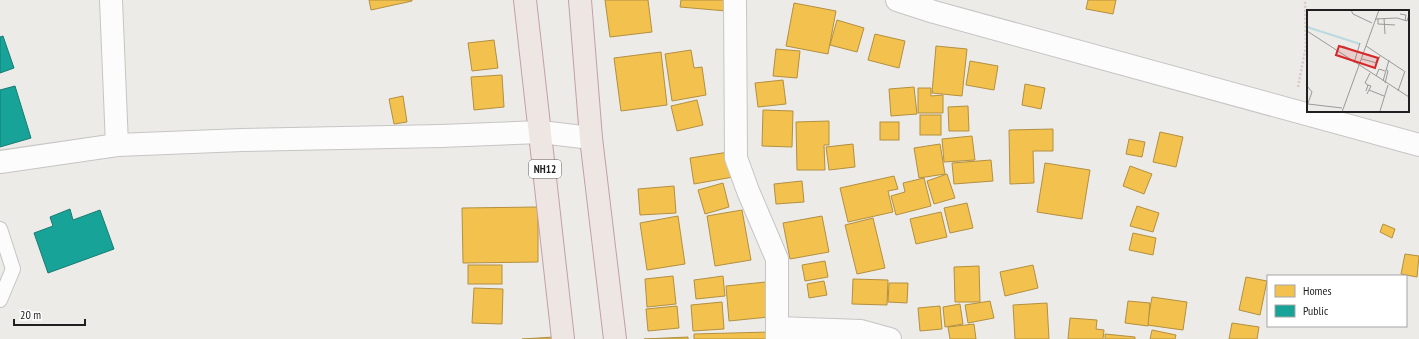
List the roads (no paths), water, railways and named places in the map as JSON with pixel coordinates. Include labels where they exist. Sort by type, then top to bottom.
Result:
[{"type":"highway","name":"NH12","points":[[525,0],[563,339]]},
{"type":"highway","points":[[580,0],[591,138],[615,339]]},
{"type":"street","points":[[111,0],[117,145]]},
{"type":"street","points":[[735,0],[736,158],[748,191],[777,259],[777,334],[861,331],[890,339]]},
{"type":"street","points":[[897,0],[934,12],[1419,145]]},
{"type":"street","points":[[0,162],[117,145],[541,132],[591,138]]},
{"type":"lane","points":[[0,229],[13,269],[0,300]]}]
